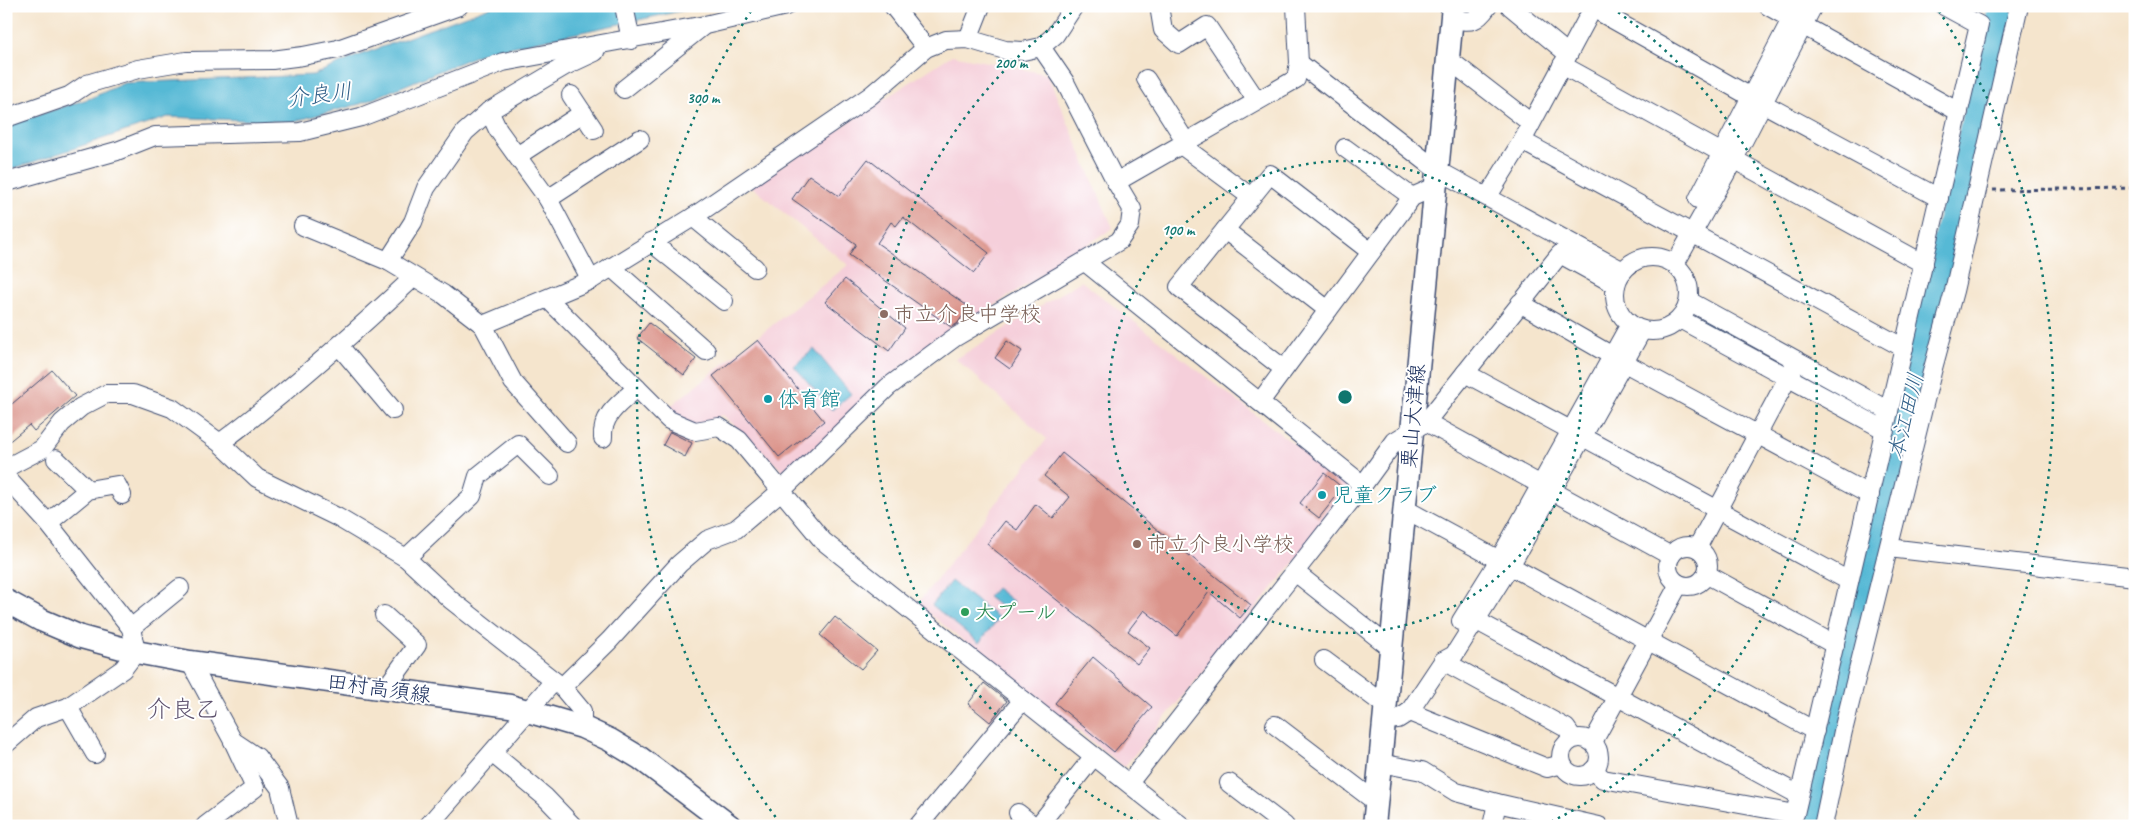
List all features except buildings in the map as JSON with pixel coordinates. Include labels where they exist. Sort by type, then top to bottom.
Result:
[{"type":"main road","name":"栗山大津線","points":[[1374,826],[1405,509],[1419,427],[1436,178],[1452,13]]},
{"type":"main road","name":"田村高須線","points":[[6,601],[41,620],[81,637],[136,652],[190,662],[492,704],[528,711],[582,727],[610,740],[640,758],[730,826]]},
{"type":"street","points":[[6,118],[69,96],[87,84],[138,69],[186,61],[272,60],[303,56],[338,49],[458,6]]},
{"type":"street","points":[[624,6],[624,41]]},
{"type":"street","points":[[6,182],[117,151],[155,136],[300,132],[361,117],[503,62],[705,25],[786,6]]},
{"type":"street","points":[[893,6],[926,48]]},
{"type":"street","points":[[968,39],[981,6]]},
{"type":"street","points":[[483,326],[591,280],[693,217],[870,96],[926,48],[946,40],[968,39],[1004,50],[1023,51],[1041,47],[1055,35],[1074,6]]},
{"type":"street","points":[[1158,6],[1163,30],[1179,44],[1207,26],[1257,101]]},
{"type":"street","points":[[1116,182],[1296,79],[1299,63],[1296,6]]},
{"type":"street","points":[[1452,13],[1469,22],[1481,17],[1488,6]]},
{"type":"street","points":[[1510,6],[1565,60],[1728,156],[1924,264]]},
{"type":"street","points":[[1768,6],[1797,17],[1959,112]]},
{"type":"street","points":[[1670,261],[1728,156],[1797,17],[1813,6]]},
{"type":"street","points":[[1593,770],[1603,779],[1795,814],[1979,25],[1944,6]]},
{"type":"street","points":[[1823,826],[1843,731],[1932,372],[1954,291],[2019,6]]},
{"type":"street","points":[[1488,196],[1522,141],[1592,7],[1757,100],[1939,198]]},
{"type":"street","points":[[624,88],[705,25]]},
{"type":"street","points":[[388,261],[413,222],[426,188],[465,132],[489,111],[565,66],[624,41]]},
{"type":"street","points":[[428,826],[528,711],[609,641],[679,564],[707,540],[736,529],[781,491],[895,382],[954,338],[1085,262],[1119,240],[1130,225],[1132,209],[1116,182],[1065,82],[1041,47]]},
{"type":"street","points":[[1448,60],[1531,123]]},
{"type":"street","points":[[1299,63],[1436,178],[1488,196],[1620,278]]},
{"type":"street","points":[[1146,80],[1183,144],[1252,197]]},
{"type":"street","points":[[571,95],[594,130]]},
{"type":"street","points":[[489,111],[498,130],[548,199],[591,280]]},
{"type":"street","points":[[517,156],[583,113]]},
{"type":"street","points":[[548,199],[640,139]]},
{"type":"street","points":[[1522,141],[1904,348]]},
{"type":"street","points":[[1345,148],[1412,197]]},
{"type":"street","points":[[1284,369],[1179,287],[1270,174],[1371,252]]},
{"type":"street","points":[[1260,402],[1412,197],[1436,178]]},
{"type":"street","points":[[693,217],[755,268]]},
{"type":"street","points":[[303,226],[388,261],[413,278],[443,294],[483,326],[512,382],[567,443]]},
{"type":"street","points":[[1225,230],[1328,310]]},
{"type":"street","points":[[651,242],[724,302]]},
{"type":"street","points":[[1129,784],[1395,441],[1419,427],[1560,254],[1620,278]]},
{"type":"street","points":[[1654,257],[1670,261],[1687,280],[1690,290],[1689,301],[1680,320],[1662,330],[1636,327],[1622,316],[1617,307],[1615,296],[1620,278],[1632,263],[1642,258],[1654,257]]},
{"type":"street","points":[[1085,262],[1362,485]]},
{"type":"street","points":[[611,267],[706,352]]},
{"type":"street","points":[[220,443],[270,406],[340,347],[413,278]]},
{"type":"street","points":[[548,298],[669,420],[695,431],[719,427],[739,440],[823,541],[1129,784],[1174,823]]},
{"type":"street","points":[[1689,301],[1885,430]]},
{"type":"street","points":[[1520,303],[1618,359],[1870,495]]},
{"type":"street","points":[[1680,320],[1889,411]]},
{"type":"street","points":[[1324,660],[1386,714],[1398,720],[1409,712],[1443,661],[1454,655],[1470,617],[1505,563],[1636,327]]},
{"type":"street","points":[[340,347],[392,410]]},
{"type":"street","points":[[1697,548],[1792,369]]},
{"type":"street","points":[[1465,372],[1850,581]]},
{"type":"street","points":[[603,438],[602,428],[606,417],[637,388]]},
{"type":"street","points":[[6,468],[42,450],[62,423],[81,407],[106,394],[133,394],[172,408],[220,443],[257,478],[337,516],[406,558],[451,600],[558,684],[582,711],[582,727]]},
{"type":"street","points":[[1419,427],[1546,488],[1671,556]]},
{"type":"street","points":[[406,558],[472,496],[478,476],[518,444],[550,476]]},
{"type":"street","points":[[56,459],[88,490]]},
{"type":"street","points":[[6,477],[48,523],[131,628],[136,652],[123,669],[68,706],[36,718],[6,744]]},
{"type":"street","points":[[48,523],[88,490],[117,484],[122,495]]},
{"type":"street","points":[[1405,509],[1815,731]]},
{"type":"street","points":[[1685,546],[1697,548],[1708,562],[1706,574],[1698,583],[1680,584],[1669,572],[1668,561],[1671,556],[1674,551],[1685,546]]},
{"type":"street","points":[[1889,548],[2135,577]]},
{"type":"street","points":[[1295,572],[1392,649]]},
{"type":"street","points":[[1706,574],[1835,645]]},
{"type":"street","points":[[1593,742],[1680,584]]},
{"type":"street","points":[[131,628],[180,588]]},
{"type":"street","points":[[384,615],[416,646],[385,689]]},
{"type":"street","points":[[1470,617],[1800,795]]},
{"type":"street","points":[[1443,661],[1566,728],[1573,738]]},
{"type":"street","points":[[190,662],[233,741],[255,788],[205,826]]},
{"type":"street","points":[[918,826],[1023,700]]},
{"type":"street","points":[[68,706],[95,754]]},
{"type":"street","points":[[1409,712],[1547,768],[1562,764]]},
{"type":"street","points":[[1275,725],[1376,802]]},
{"type":"street","points":[[1573,738],[1582,738],[1593,742],[1597,747],[1599,759],[1593,770],[1582,776],[1576,776],[1565,769],[1562,764],[1561,751],[1564,745],[1573,738]]},
{"type":"street","points":[[233,741],[257,757],[280,788],[289,826]]},
{"type":"street","points":[[492,753],[545,798],[573,826]]},
{"type":"street","points":[[1018,814],[1036,826],[1094,756]]},
{"type":"street","points":[[1380,763],[1422,771],[1456,792],[1599,826]]},
{"type":"street","points":[[1229,784],[1284,826]]},
{"type":"street","points":[[1492,826],[1497,803]]},
{"type":"path","points":[[1977,190],[2135,188]]},
{"type":"shaded area","name":"市立介良中学校","points":[[952,55],[1047,74],[1113,228],[905,364],[788,476],[723,415],[692,427],[668,408],[848,265],[751,186]]},
{"type":"shaded area","name":"市立介良小学校","points":[[1081,281],[1354,490],[1124,767],[917,604],[1047,439],[956,359]]},
{"type":"water","name":"介良川","points":[[493,6],[704,6],[483,53],[360,104],[291,122],[168,117],[6,171],[6,125],[91,98],[124,83],[313,75],[355,57]]},
{"type":"water","points":[[814,349],[851,394],[832,410],[794,366]]},
{"type":"water","name":"大プール","points":[[951,581],[999,618],[979,643],[932,605]]},
{"type":"water","points":[[996,588],[1014,602],[1007,612],[988,597]]},
{"type":"waterway","name":"本江田川","points":[[1806,826],[1834,722],[1865,573],[1907,409],[2003,6]]},
{"type":"waterway","points":[[1693,316],[1902,428]]},
{"type":"place","name":"市立介良中学校","points":[[884,314]]},
{"type":"place","name":"体育館","points":[[768,399]]},
{"type":"place","name":"児童クラブ","points":[[1322,495]]},
{"type":"place","name":"市立介良小学校","points":[[1137,544]]},
{"type":"place","name":"大プール","points":[[965,612]]},
{"type":"district","name":"介良乙","points":[[183,709]]}]
